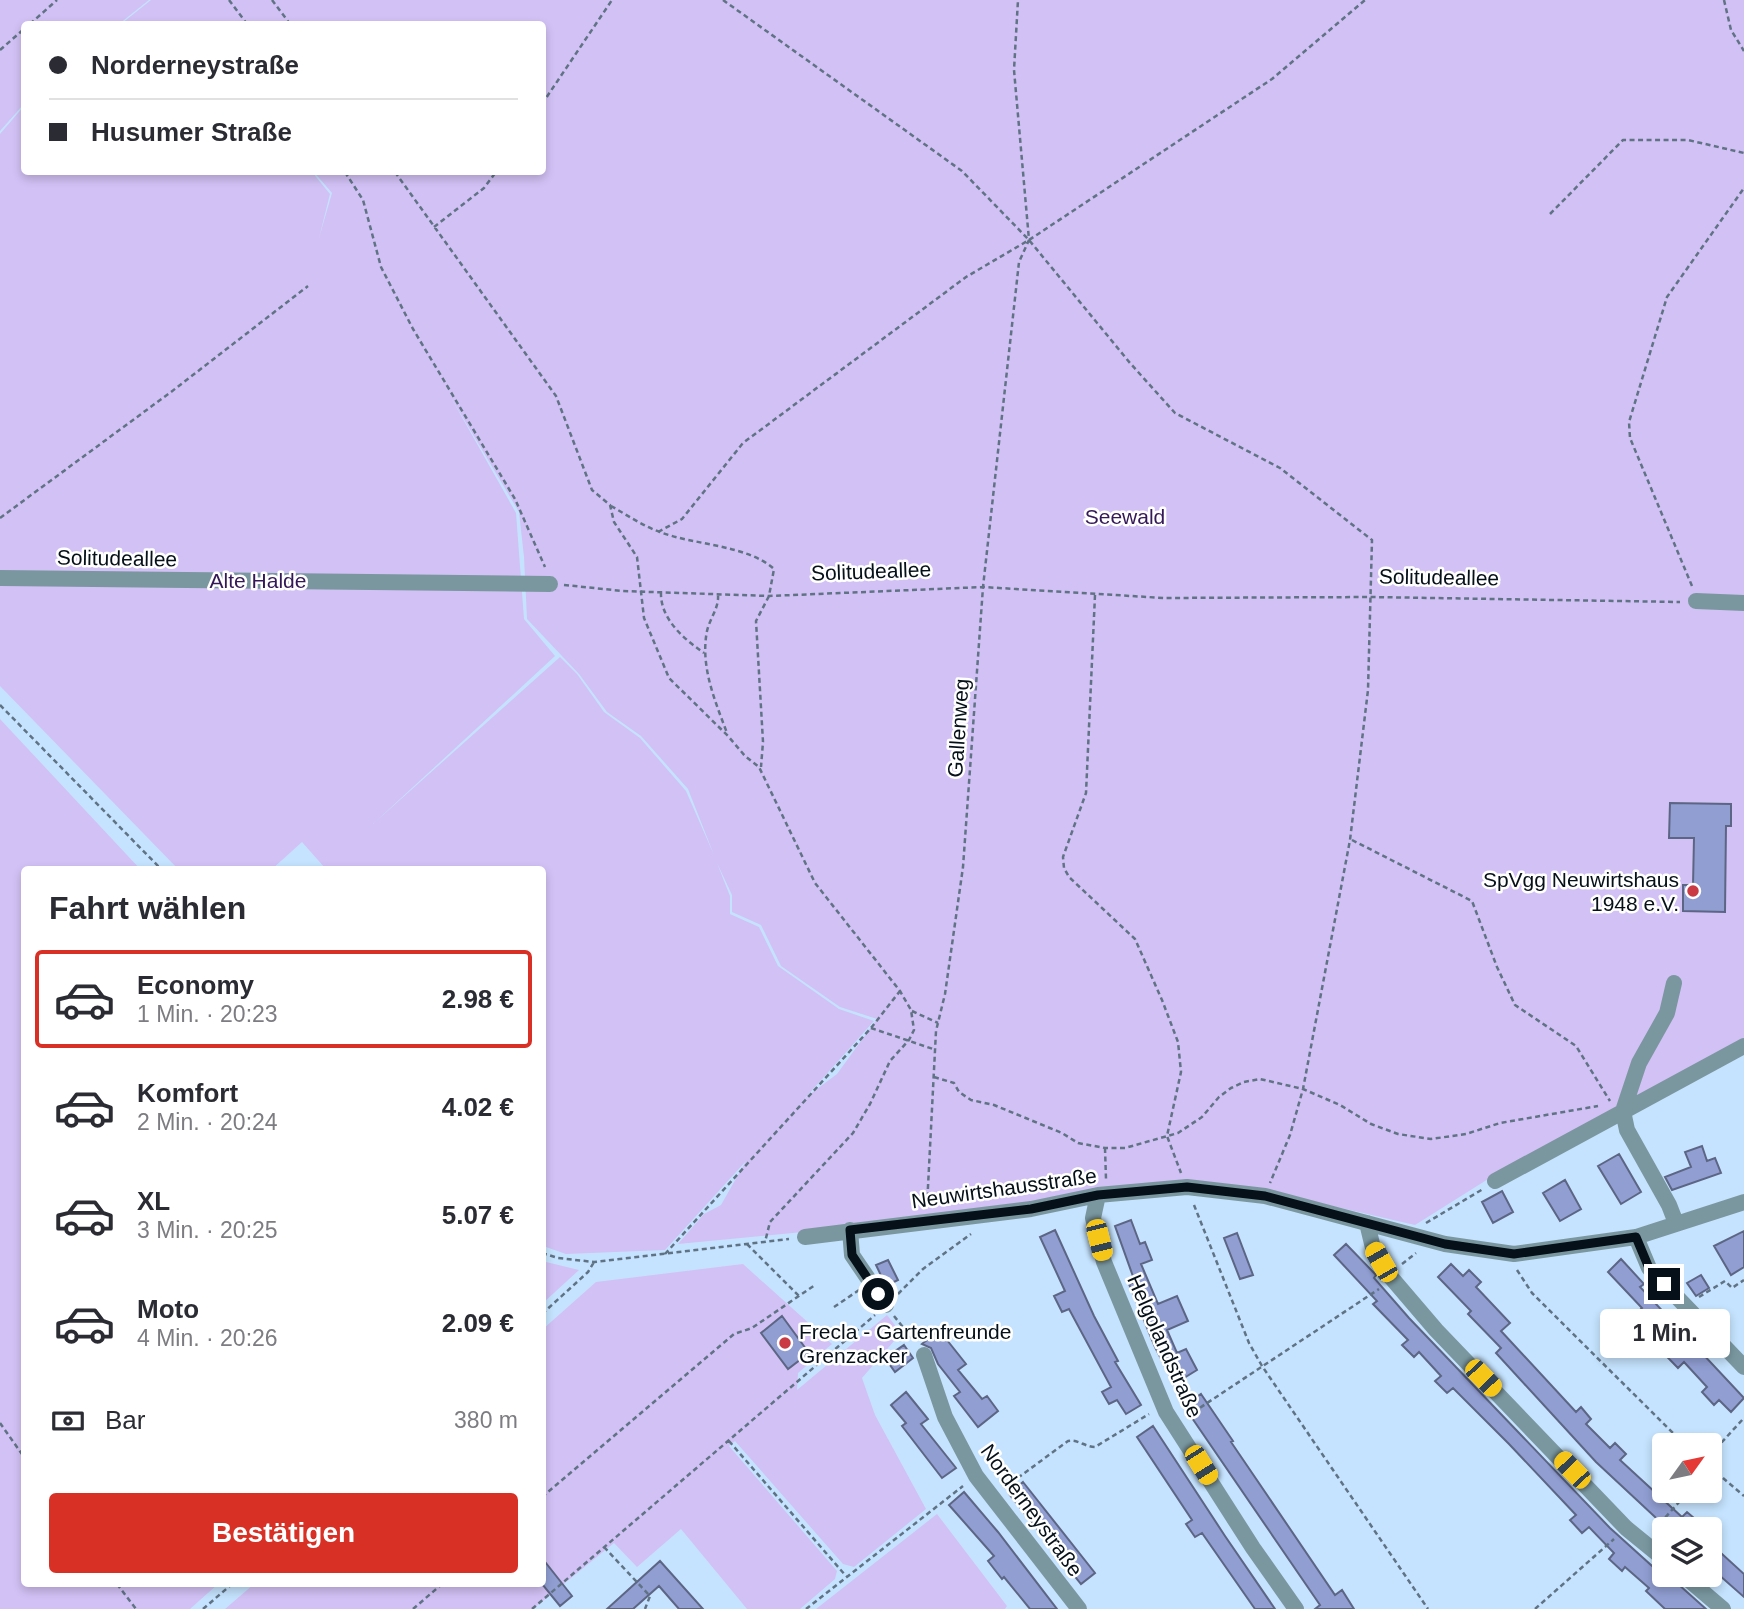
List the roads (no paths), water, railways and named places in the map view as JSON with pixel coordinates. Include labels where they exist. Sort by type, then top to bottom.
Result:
[{"type":"street","name":"Solitudeallee","points":[[0,578],[550,584]]},
{"type":"street","points":[[1696,601],[1744,603]]},
{"type":"street","points":[[1674,983],[1667,1013],[1639,1063],[1623,1111],[1627,1129],[1669,1205],[1676,1223]]},
{"type":"street","points":[[1490,1184],[1744,1046]]},
{"type":"street","name":"Neuwirtshausstraße","points":[[805,1237],[1031,1209],[1102,1195],[1187,1187],[1265,1196],[1445,1244],[1514,1254],[1636,1237],[1744,1202]]},
{"type":"street","name":"Helgolandstraße","points":[[1102,1195],[1093,1218],[1104,1262],[1164,1404],[1253,1548],[1296,1609]]},
{"type":"street","points":[[1367,1223],[1373,1248],[1389,1275],[1436,1330],[1626,1528],[1652,1549]]},
{"type":"street","points":[[850,1230],[852,1255],[886,1305]]},
{"type":"street","points":[[1636,1237],[1649,1268],[1691,1295],[1744,1367]]},
{"type":"street","name":"Norderneystraße","points":[[924,1355],[945,1417],[976,1476],[1079,1609]]},
{"type":"street","points":[[1697,1587],[1723,1609]]},
{"type":"place","name":"SpVgg Neuwirtshaus 1948 e.V.","points":[[1693,891]]},
{"type":"place","name":"Frecla - Gartenfreunde Grenzacker","points":[[785,1343]]},
{"type":"park label","name":"Seewald","points":[[1125,516]]},
{"type":"park label","name":"Alte Halde","points":[[258,580]]}]
